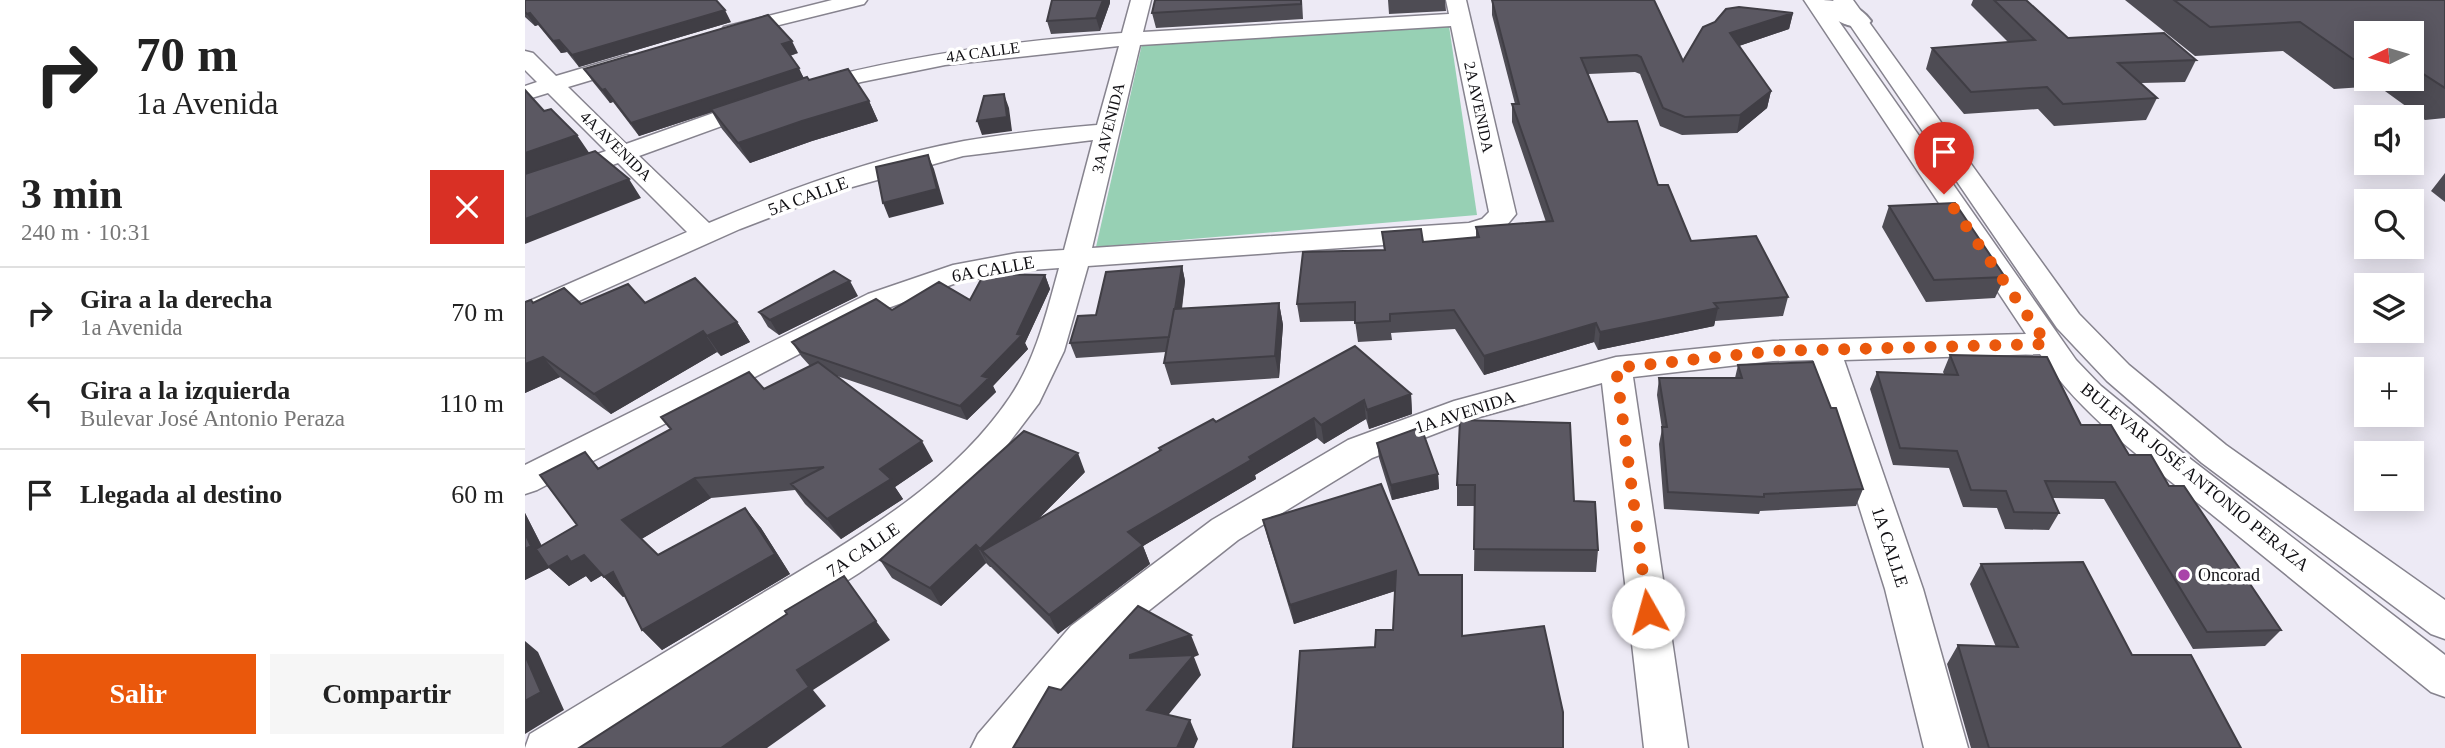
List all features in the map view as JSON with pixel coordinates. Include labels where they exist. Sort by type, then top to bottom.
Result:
[{"type":"street","points":[[788,0],[715,28],[767,20],[857,0]]},
{"type":"street","name":"3A AVENIDA","points":[[1077,257],[1129,39],[1141,0]]},
{"type":"street","name":"BULEVAR JOSÉ ANTONIO PERAZA","points":[[1833,8],[1901,129],[2065,368],[2101,403],[2445,679]]},
{"type":"street","name":"BULEVAR JOSÉ ANTONIO PERAZA","points":[[1833,8],[1993,198],[2069,321],[2118,373],[2214,454],[2445,622]]},
{"type":"street","name":"4A CALLE","points":[[525,188],[623,151],[781,98],[888,68],[1010,47],[1458,9]]},
{"type":"street","name":"2A AVENIDA","points":[[1458,9],[1503,214]]},
{"type":"street","points":[[525,93],[535,73],[646,48]]},
{"type":"street","name":"4A AVENIDA","points":[[535,73],[623,151],[706,235]]},
{"type":"street","points":[[1901,129],[1947,184],[1959,193],[1993,198]]},
{"type":"street","name":"5A CALLE","points":[[525,315],[706,235],[805,195],[942,153],[1019,140],[1107,131]]},
{"type":"street","name":"6A CALLE","points":[[525,481],[878,301],[953,274],[1017,261],[1469,231],[1492,225],[1503,214]]},
{"type":"street","name":"7A CALLE","points":[[545,748],[846,562],[936,501],[984,451],[1023,403],[1049,351],[1077,257]]},
{"type":"street","name":"1A AVENIDA","points":[[993,748],[1085,638],[1225,530],[1360,449],[1466,409],[1616,368],[1773,351],[2047,344]]},
{"type":"street","name":"1A CALLE","points":[[1825,349],[1903,589],[1945,748]]},
{"type":"street","points":[[1616,368],[1666,748]]},
{"type":"green space","points":[[1449,26],[1477,215],[1096,247],[1142,44]]},
{"type":"building","points":[[525,0],[716,0],[725,10],[572,55],[559,40],[553,41],[530,13],[525,12]]},
{"type":"building","points":[[1052,0],[1103,0],[1096,18],[1047,21]]},
{"type":"building","points":[[1155,0],[1301,0],[1301,4],[1152,13]]},
{"type":"building","points":[[1492,0],[1654,0],[1683,61],[1703,27],[1715,22],[1726,9],[1739,7],[1793,13],[1730,33],[1771,91],[1740,115],[1685,117],[1663,108],[1641,57],[1637,55],[1581,58],[1608,122],[1637,121],[1658,185],[1668,185],[1691,241],[1756,236],[1788,297],[1714,303],[1718,308],[1600,332],[1596,323],[1484,356],[1454,310],[1390,314],[1390,321],[1355,323],[1355,302],[1297,304],[1303,252],[1385,250],[1382,232],[1421,229],[1423,242],[1479,237],[1476,227],[1553,221],[1512,104],[1519,104]]},
{"type":"building","points":[[1994,0],[2026,0],[2068,38],[2164,33],[2196,60],[2118,63],[2157,98],[2063,104],[2047,87],[1971,92],[1932,48],[2035,40]]},
{"type":"building","points":[[2174,0],[2445,0],[2445,88],[2424,74],[2424,21],[2354,21],[2353,59],[2300,22],[2210,27]]},
{"type":"building","points":[[768,15],[792,41],[782,44],[799,68],[631,123],[605,89],[602,90],[584,69]]},
{"type":"building","points":[[848,69],[869,101],[738,143],[711,109],[807,77],[809,80]]},
{"type":"building","points":[[525,90],[544,111],[551,109],[577,135],[525,153]]},
{"type":"building","points":[[1004,94],[1007,117],[977,121],[984,96]]},
{"type":"building","points":[[595,151],[629,179],[525,219],[525,174]]},
{"type":"building","points":[[928,155],[937,189],[883,203],[876,167]]},
{"type":"building","points":[[1955,203],[2005,277],[1934,280],[1889,206]]},
{"type":"building","points":[[1182,266],[1169,337],[1070,343],[1078,316],[1096,315],[1106,272]]},
{"type":"building","points":[[834,271],[850,281],[770,320],[759,312]]},
{"type":"building","points":[[984,274],[1045,275],[1017,334],[1022,335],[982,376],[989,378],[960,406],[801,352],[792,342],[876,299],[892,310],[939,282],[970,300]]},
{"type":"building","points":[[695,278],[737,322],[707,336],[703,331],[594,394],[543,357],[525,364],[525,302],[531,300],[533,303],[564,288],[581,304],[628,284],[645,303]]},
{"type":"building","points":[[1279,303],[1275,356],[1164,363],[1174,309]]},
{"type":"building","points":[[1355,346],[1411,394],[1367,410],[1364,400],[1321,425],[1314,418],[1249,457],[1251,460],[1128,532],[1143,545],[1049,615],[982,551],[1161,450],[1159,448],[1213,419],[1216,422]]},
{"type":"building","points":[[1950,355],[2047,357],[2081,425],[2111,425],[2129,455],[2151,455],[2169,486],[2184,486],[2281,630],[2207,632],[2115,482],[2045,481],[2059,513],[2014,512],[2006,491],[1971,490],[1957,451],[1900,448],[1877,372],[1958,375]]},
{"type":"building","points":[[818,362],[922,441],[880,469],[891,479],[827,519],[791,484],[824,467],[695,478],[622,520],[658,555],[745,508],[775,554],[642,630],[613,572],[604,577],[584,555],[571,562],[567,556],[548,567],[536,549],[577,525],[540,475],[585,452],[598,469],[671,429],[661,417],[749,372],[764,389]]},
{"type":"building","points":[[1813,362],[1831,408],[1836,408],[1863,489],[1764,494],[1764,497],[1668,492],[1662,427],[1667,427],[1659,378],[1742,378],[1738,365]]},
{"type":"building","points":[[1460,420],[1570,423],[1574,501],[1595,502],[1598,550],[1474,549],[1475,485],[1457,485]]},
{"type":"building","points":[[1421,427],[1438,474],[1391,485],[1377,443]]},
{"type":"building","points":[[1024,431],[1078,453],[980,549],[976,545],[930,588],[880,560]]},
{"type":"building","points":[[1381,484],[1419,575],[1462,575],[1462,636],[1544,626],[1563,712],[1563,748],[1293,748],[1300,651],[1375,647],[1376,630],[1393,630],[1396,571],[1290,605],[1263,520]]},
{"type":"building","points":[[525,533],[531,546],[525,549]]},
{"type":"building","points":[[2083,562],[2132,655],[2191,655],[2241,748],[1989,748],[1958,645],[2018,647],[1981,564]]},
{"type":"building","points":[[844,576],[876,621],[797,670],[809,687],[721,748],[579,748],[787,614],[785,611]]},
{"type":"building","points":[[1138,606],[1191,635],[1130,655],[1130,658],[1194,655],[1147,710],[1190,720],[1177,748],[1013,748],[1049,687],[1061,690]]},
{"type":"building","points":[[525,655],[541,692],[525,701]]},
{"type":"place","name":"Oncorad","points":[[2184,575]]},
{"type":"route","points":[[1648,612],[1616,368],[1773,351],[2047,344],[1944,194]]}]
